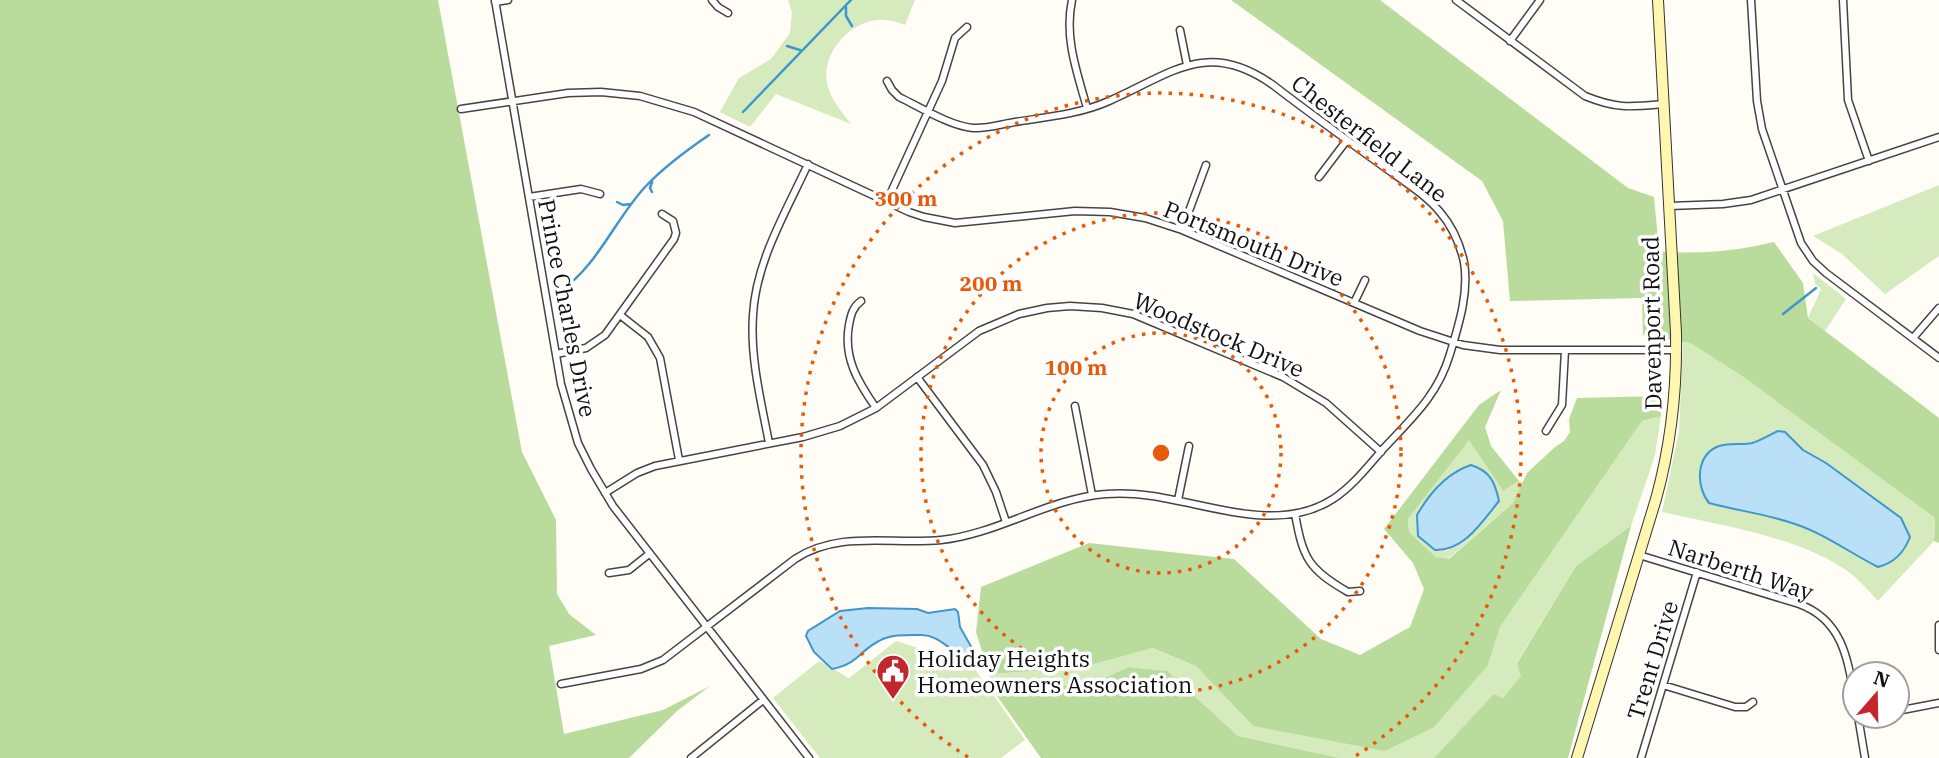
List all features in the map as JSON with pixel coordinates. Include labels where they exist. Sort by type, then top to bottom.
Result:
[{"type":"street","points":[[495,1],[508,0]]},
{"type":"street","points":[[712,0],[728,13]]},
{"type":"street","points":[[1072,0],[1070,46],[1087,108]]},
{"type":"street","points":[[1456,0],[1585,96],[1622,107],[1664,104]]},
{"type":"street","points":[[1510,41],[1540,0]]},
{"type":"street","name":"Davenport Road","points":[[1577,758],[1666,457],[1674,394],[1676,350],[1658,0]]},
{"type":"street","points":[[1751,0],[1758,111],[1801,243],[1813,261],[1826,273],[1939,358]]},
{"type":"street","points":[[1843,0],[1849,100],[1869,161]]},
{"type":"street","name":"Prince Charles Drive","points":[[495,1],[561,384],[576,436],[590,469],[649,554],[809,758]]},
{"type":"street","points":[[887,201],[942,82],[955,38],[967,27]]},
{"type":"street","points":[[1180,30],[1187,65]]},
{"type":"street","name":"Chesterfield Lane","points":[[561,684],[648,667],[675,653],[788,565],[817,547],[847,540],[950,539],[1092,495],[1135,493],[1257,515],[1295,514],[1316,508],[1337,496],[1381,452],[1434,392],[1444,373],[1461,317],[1465,283],[1461,251],[1453,230],[1430,201],[1251,71],[1223,63],[1187,65],[1087,108],[974,128],[958,124],[895,94],[887,81]]},
{"type":"street","name":"Portsmouth Drive","points":[[461,108],[584,92],[640,96],[694,112],[924,217],[955,223],[984,222],[1047,212],[1092,211],[1127,214],[1182,230],[1453,343],[1500,350],[1676,350]]},
{"type":"street","points":[[1669,206],[1740,202],[1939,137]]},
{"type":"street","points":[[1320,177],[1347,140]]},
{"type":"street","points":[[769,443],[754,362],[753,313],[765,258],[808,164]]},
{"type":"street","points":[[1182,230],[1206,165]]},
{"type":"street","points":[[529,197],[587,189],[600,194]]},
{"type":"street","points":[[556,354],[579,351],[605,335],[674,239],[676,233],[673,221],[662,214]]},
{"type":"street","points":[[1354,303],[1364,280]]},
{"type":"street","points":[[861,301],[851,315],[848,351],[854,373],[876,408]]},
{"type":"street","name":"Woodstock Drive","points":[[605,493],[637,473],[655,466],[831,430],[876,408],[966,338],[1006,318],[1058,307],[1102,308],[1147,319],[1290,381],[1326,402],[1381,452]]},
{"type":"street","points":[[1913,338],[1939,308]]},
{"type":"street","points":[[620,315],[648,337],[660,358],[679,460]]},
{"type":"street","points":[[1546,431],[1562,405],[1565,350]]},
{"type":"street","points":[[917,377],[983,465],[1006,522]]},
{"type":"street","points":[[1075,405],[1092,495]]},
{"type":"street","points":[[1178,500],[1189,446]]},
{"type":"street","points":[[1295,514],[1300,542],[1310,564],[1348,592],[1360,591]]},
{"type":"street","points":[[609,573],[629,570],[649,554]]},
{"type":"street","name":"Narberth Way","points":[[1639,555],[1799,604],[1823,617],[1836,631],[1846,660]]},
{"type":"street","name":"Trent Drive","points":[[1641,758],[1696,572]]},
{"type":"street","points":[[1939,625],[1939,650]]},
{"type":"street","points":[[1663,685],[1741,708],[1753,702]]},
{"type":"street","points":[[691,758],[763,700]]},
{"type":"street","points":[[1911,708],[1939,703]]},
{"type":"street","points":[[1860,730],[1865,758]]},
{"type":"green space","points":[[0,0],[438,0],[522,452],[556,520],[557,594],[569,614],[596,635],[549,646],[564,734],[663,710],[710,686],[677,711],[629,758],[0,758]]},
{"type":"green space","points":[[788,0],[915,0],[905,25],[885,20],[867,22],[847,34],[832,53],[826,75],[828,87],[851,124],[776,94],[750,127],[720,112],[739,78],[771,59],[790,33],[792,12]]},
{"type":"green space","points":[[1231,0],[1380,0],[1628,188],[1654,197],[1659,251],[1717,251],[1774,242],[1803,283],[1808,318],[1939,418],[1939,543],[1934,541],[1935,518],[1742,376],[1690,343],[1643,335],[1642,298],[1510,301],[1503,221],[1482,181]]},
{"type":"green space","points":[[1939,185],[1939,256],[1885,294],[1842,254],[1813,236]]},
{"type":"green space","points":[[1813,273],[1846,299],[1825,331],[1808,318],[1821,289],[1815,284]]},
{"type":"green space","points":[[1683,342],[1690,343],[1742,376],[1935,518],[1934,541],[1878,601],[1848,572],[1802,548],[1756,533],[1662,512],[1679,431]],"holes":[[[1785,432],[1803,450],[1826,463],[1901,518],[1906,548],[1892,562],[1862,559],[1838,542],[1798,525],[1742,509],[1738,443]]]},
{"type":"green space","points":[[1501,390],[1485,427],[1491,446],[1519,481],[1503,491],[1469,440],[1408,519],[1409,532],[1436,557],[1449,559],[1513,503],[1527,473],[1564,441],[1570,432],[1569,419],[1577,398],[1660,396],[1661,416],[1642,421],[1500,627],[1488,665],[1434,727],[1385,751],[1253,726],[1196,666],[1152,648],[1080,668],[989,674],[976,632],[981,587],[1089,543],[1234,559],[1321,639],[1360,655],[1410,627],[1424,589],[1413,563],[1384,529],[1479,405]]},
{"type":"green space","points":[[1661,416],[1655,455],[1631,526],[1576,566],[1517,662],[1522,675],[1503,698],[1494,695],[1434,758],[1340,758],[1238,736],[1166,671],[1128,667],[1096,682],[995,693],[989,674],[1080,668],[1151,648],[1196,666],[1253,726],[1488,665],[1500,627],[1642,421]]},
{"type":"green space","points":[[1469,439],[1503,491],[1519,481],[1523,482],[1513,503],[1448,559],[1436,557],[1409,532],[1408,519]],"holes":[[[1456,470],[1486,517],[1461,544],[1446,551],[1417,527],[1425,503]]]},
{"type":"green space","points":[[1631,526],[1568,758],[1434,758],[1494,694],[1503,698],[1521,676],[1517,663],[1576,566]]},
{"type":"green space","points":[[896,641],[972,665],[1025,740],[1001,758],[820,758],[773,698],[819,661],[849,678]]},
{"type":"green space","points":[[1128,667],[1167,671],[1238,736],[1340,758],[1041,758],[995,693],[1096,682]]},
{"type":"water","points":[[1778,431],[1785,432],[1803,450],[1826,463],[1901,518],[1910,537],[1898,556],[1878,567],[1806,528],[1709,503],[1700,480],[1705,456],[1719,446],[1752,443]]},
{"type":"water","points":[[1471,465],[1483,470],[1491,478],[1499,501],[1472,534],[1455,546],[1435,550],[1418,536],[1417,515],[1440,485],[1454,473]]},
{"type":"water","points":[[868,608],[917,609],[928,613],[955,609],[960,627],[973,650],[972,656],[959,654],[929,636],[900,635],[879,641],[848,664],[832,669],[814,652],[806,636],[808,631],[840,611]]},
{"type":"waterway","points":[[743,112],[851,0]]},
{"type":"waterway","points":[[846,7],[846,16],[852,26]]},
{"type":"waterway","points":[[787,46],[800,50]]},
{"type":"waterway","points":[[561,290],[574,280],[596,255],[646,186],[676,159],[709,135]]},
{"type":"waterway","points":[[652,182],[652,192]]},
{"type":"waterway","points":[[617,202],[623,205],[631,204]]},
{"type":"waterway","points":[[1783,314],[1816,288]]},
{"type":"place","name":"Holiday Heights Homeowners Association","points":[[893,701]]}]
